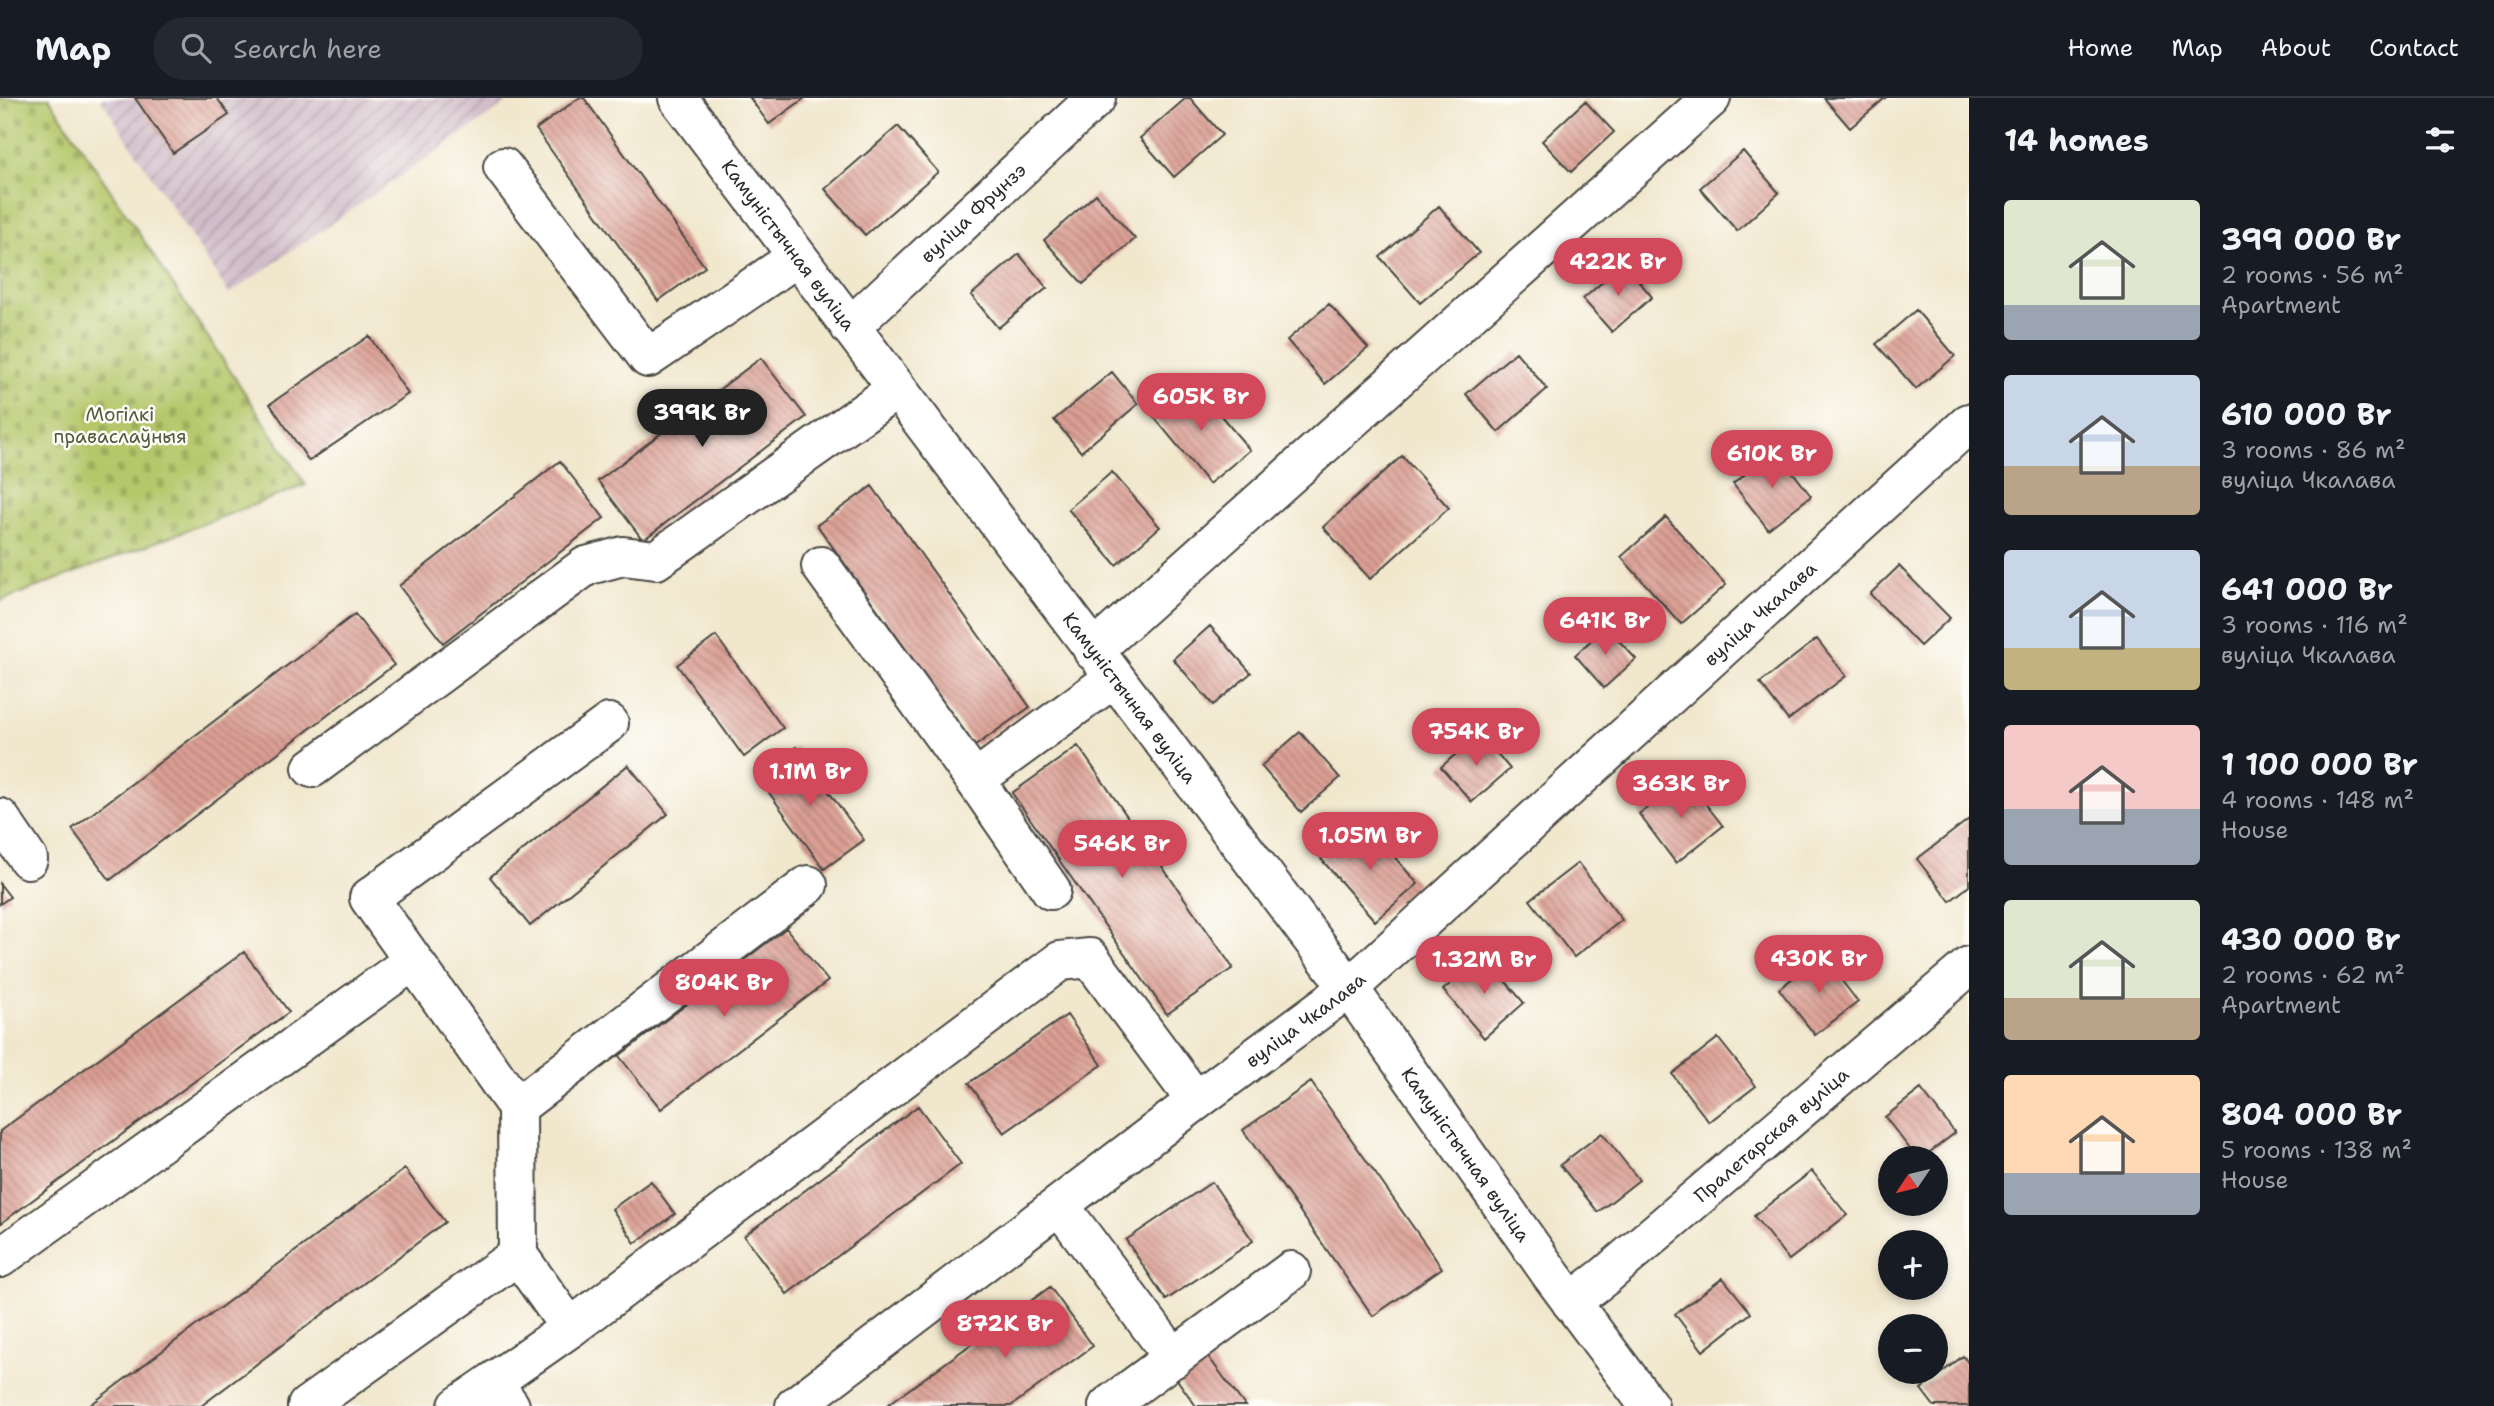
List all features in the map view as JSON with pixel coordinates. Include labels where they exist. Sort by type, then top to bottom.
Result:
[{"type":"street","name":"Камуністычная вуліца","points":[[678,98],[1349,988],[1571,1302],[1649,1406]]},
{"type":"street","name":"вуліца Фрунзэ","points":[[850,327],[1096,98]]},
{"type":"street","points":[[975,780],[1104,664],[1711,98]]},
{"type":"street","points":[[503,167],[648,358],[797,257]]},
{"type":"street","points":[[312,768],[586,566],[623,556],[656,560],[897,389]]},
{"type":"street","name":"вуліца Чкалава","points":[[814,1400],[1196,1101],[1349,988],[1969,423]]},
{"type":"street","points":[[821,566],[1051,890]]},
{"type":"street","points":[[569,1328],[518,1255],[517,1107],[369,898],[609,723]]},
{"type":"street","points":[[0,818],[28,859]]},
{"type":"street","points":[[517,1107],[808,885]]},
{"type":"street","points":[[458,1406],[501,1394],[569,1328],[1060,961],[1090,958],[1196,1101]]},
{"type":"street","points":[[0,1258],[413,961]]},
{"type":"street","name":"Пралетарская вуліца","points":[[1571,1302],[1604,1277],[1969,965]]},
{"type":"street","points":[[1060,1206],[1174,1358]]},
{"type":"street","points":[[307,1406],[518,1255]]},
{"type":"street","points":[[1108,1406],[1291,1271]]},
{"type":"shaded area","points":[[100,98],[514,98],[229,294]]},
{"type":"green space","name":"Могілкі праваслаўныя","points":[[0,98],[49,98],[306,485],[0,601]]},
{"type":"building","points":[[135,98],[217,98],[229,115],[173,153]]},
{"type":"building","points":[[579,98],[584,98],[705,267],[658,301],[536,129]]},
{"type":"building","points":[[750,98],[805,98],[769,124]]},
{"type":"building","points":[[1186,98],[1190,98],[1222,135],[1174,177],[1140,138]]},
{"type":"building","points":[[1824,98],[1885,98],[1850,128]]},
{"type":"building","points":[[1585,101],[1614,132],[1571,172],[1542,141]]},
{"type":"building","points":[[898,126],[938,172],[865,235],[825,189]]},
{"type":"building","points":[[1743,151],[1779,193],[1737,231],[1700,188]]},
{"type":"building","points":[[1096,194],[1135,239],[1083,284],[1044,240]]},
{"type":"building","points":[[1439,206],[1479,253],[1420,303],[1380,257]]},
{"type":"building","points":[[1019,254],[1047,288],[998,328],[971,295]]},
{"type":"building","points":[[1624,263],[1652,297],[1612,332],[1583,299]]},
{"type":"building","points":[[1329,304],[1368,348],[1325,384],[1287,340]]},
{"type":"building","points":[[1916,310],[1955,356],[1916,389],[1876,344]]},
{"type":"building","points":[[369,336],[408,394],[309,461],[270,404]]},
{"type":"building","points":[[1516,352],[1547,389],[1498,432],[1466,394]]},
{"type":"building","points":[[761,358],[806,417],[643,540],[598,481]]},
{"type":"building","points":[[1112,372],[1138,404],[1081,452],[1054,420]]},
{"type":"building","points":[[1193,383],[1250,450],[1209,484],[1153,416]]},
{"type":"building","points":[[1776,450],[1811,496],[1768,529],[1733,484]]},
{"type":"building","points":[[1402,456],[1449,508],[1370,579],[1323,527]]},
{"type":"building","points":[[560,461],[604,518],[443,643],[399,586]]},
{"type":"building","points":[[1112,472],[1160,527],[1116,565],[1068,509]]},
{"type":"building","points":[[872,486],[1030,707],[975,746],[817,525]]},
{"type":"building","points":[[1666,517],[1726,585],[1681,624],[1621,557]]},
{"type":"building","points":[[1899,566],[1950,618],[1920,646],[1870,594]]},
{"type":"building","points":[[355,614],[394,665],[110,880],[72,829]]},
{"type":"building","points":[[1210,626],[1251,673],[1213,705],[1173,659]]},
{"type":"building","points":[[1606,627],[1636,659],[1604,688],[1575,655]]},
{"type":"building","points":[[716,636],[783,728],[744,757],[677,665]]},
{"type":"building","points":[[1817,639],[1846,676],[1788,720],[1760,683]]},
{"type":"building","points":[[1300,732],[1340,778],[1301,812],[1261,766]]},
{"type":"building","points":[[1480,733],[1510,769],[1472,802],[1441,767]]},
{"type":"building","points":[[1078,746],[1233,968],[1167,1014],[1012,793]]},
{"type":"building","points":[[796,747],[864,840],[824,869],[757,776]]},
{"type":"building","points":[[628,765],[668,814],[530,926],[490,877]]},
{"type":"building","points":[[1685,778],[1723,826],[1676,863],[1639,814]]},
{"type":"building","points":[[1969,819],[1969,886],[1950,901],[1917,859]]},
{"type":"building","points":[[1364,822],[1418,884],[1375,921],[1321,859]]},
{"type":"building","points":[[1578,863],[1622,920],[1574,957],[1530,900]]},
{"type":"building","points":[[0,884],[10,897],[0,904]]},
{"type":"building","points":[[786,928],[828,981],[661,1109],[619,1056]]},
{"type":"building","points":[[244,952],[289,1012],[0,1224],[0,1131]]},
{"type":"building","points":[[1483,955],[1524,1003],[1484,1038],[1443,990]]},
{"type":"building","points":[[1822,955],[1858,1002],[1815,1035],[1779,989]]},
{"type":"building","points":[[1067,1015],[1102,1065],[1004,1133],[969,1083]]},
{"type":"building","points":[[1718,1038],[1756,1086],[1709,1122],[1672,1074]]},
{"type":"building","points":[[1311,1082],[1442,1268],[1373,1316],[1243,1130]]},
{"type":"building","points":[[1921,1089],[1955,1133],[1938,1146],[1908,1146],[1885,1117]]},
{"type":"building","points":[[918,1106],[961,1164],[787,1294],[744,1236]]},
{"type":"building","points":[[1602,1133],[1639,1180],[1598,1212],[1560,1165]]},
{"type":"building","points":[[405,1169],[445,1222],[201,1406],[89,1406]]},
{"type":"building","points":[[1812,1171],[1847,1215],[1789,1260],[1754,1216]]},
{"type":"building","points":[[651,1181],[675,1214],[635,1243],[612,1209]]},
{"type":"building","points":[[1212,1182],[1253,1241],[1166,1300],[1126,1240]]},
{"type":"building","points":[[1723,1278],[1751,1313],[1703,1351],[1675,1314]]},
{"type":"building","points":[[1050,1287],[1093,1346],[1011,1406],[886,1406]]},
{"type":"building","points":[[1204,1351],[1245,1406],[1196,1406],[1173,1374]]},
{"type":"building","points":[[1963,1356],[1969,1364],[1969,1406],[1934,1406],[1921,1389],[1927,1384],[1948,1384],[1948,1368]]}]
